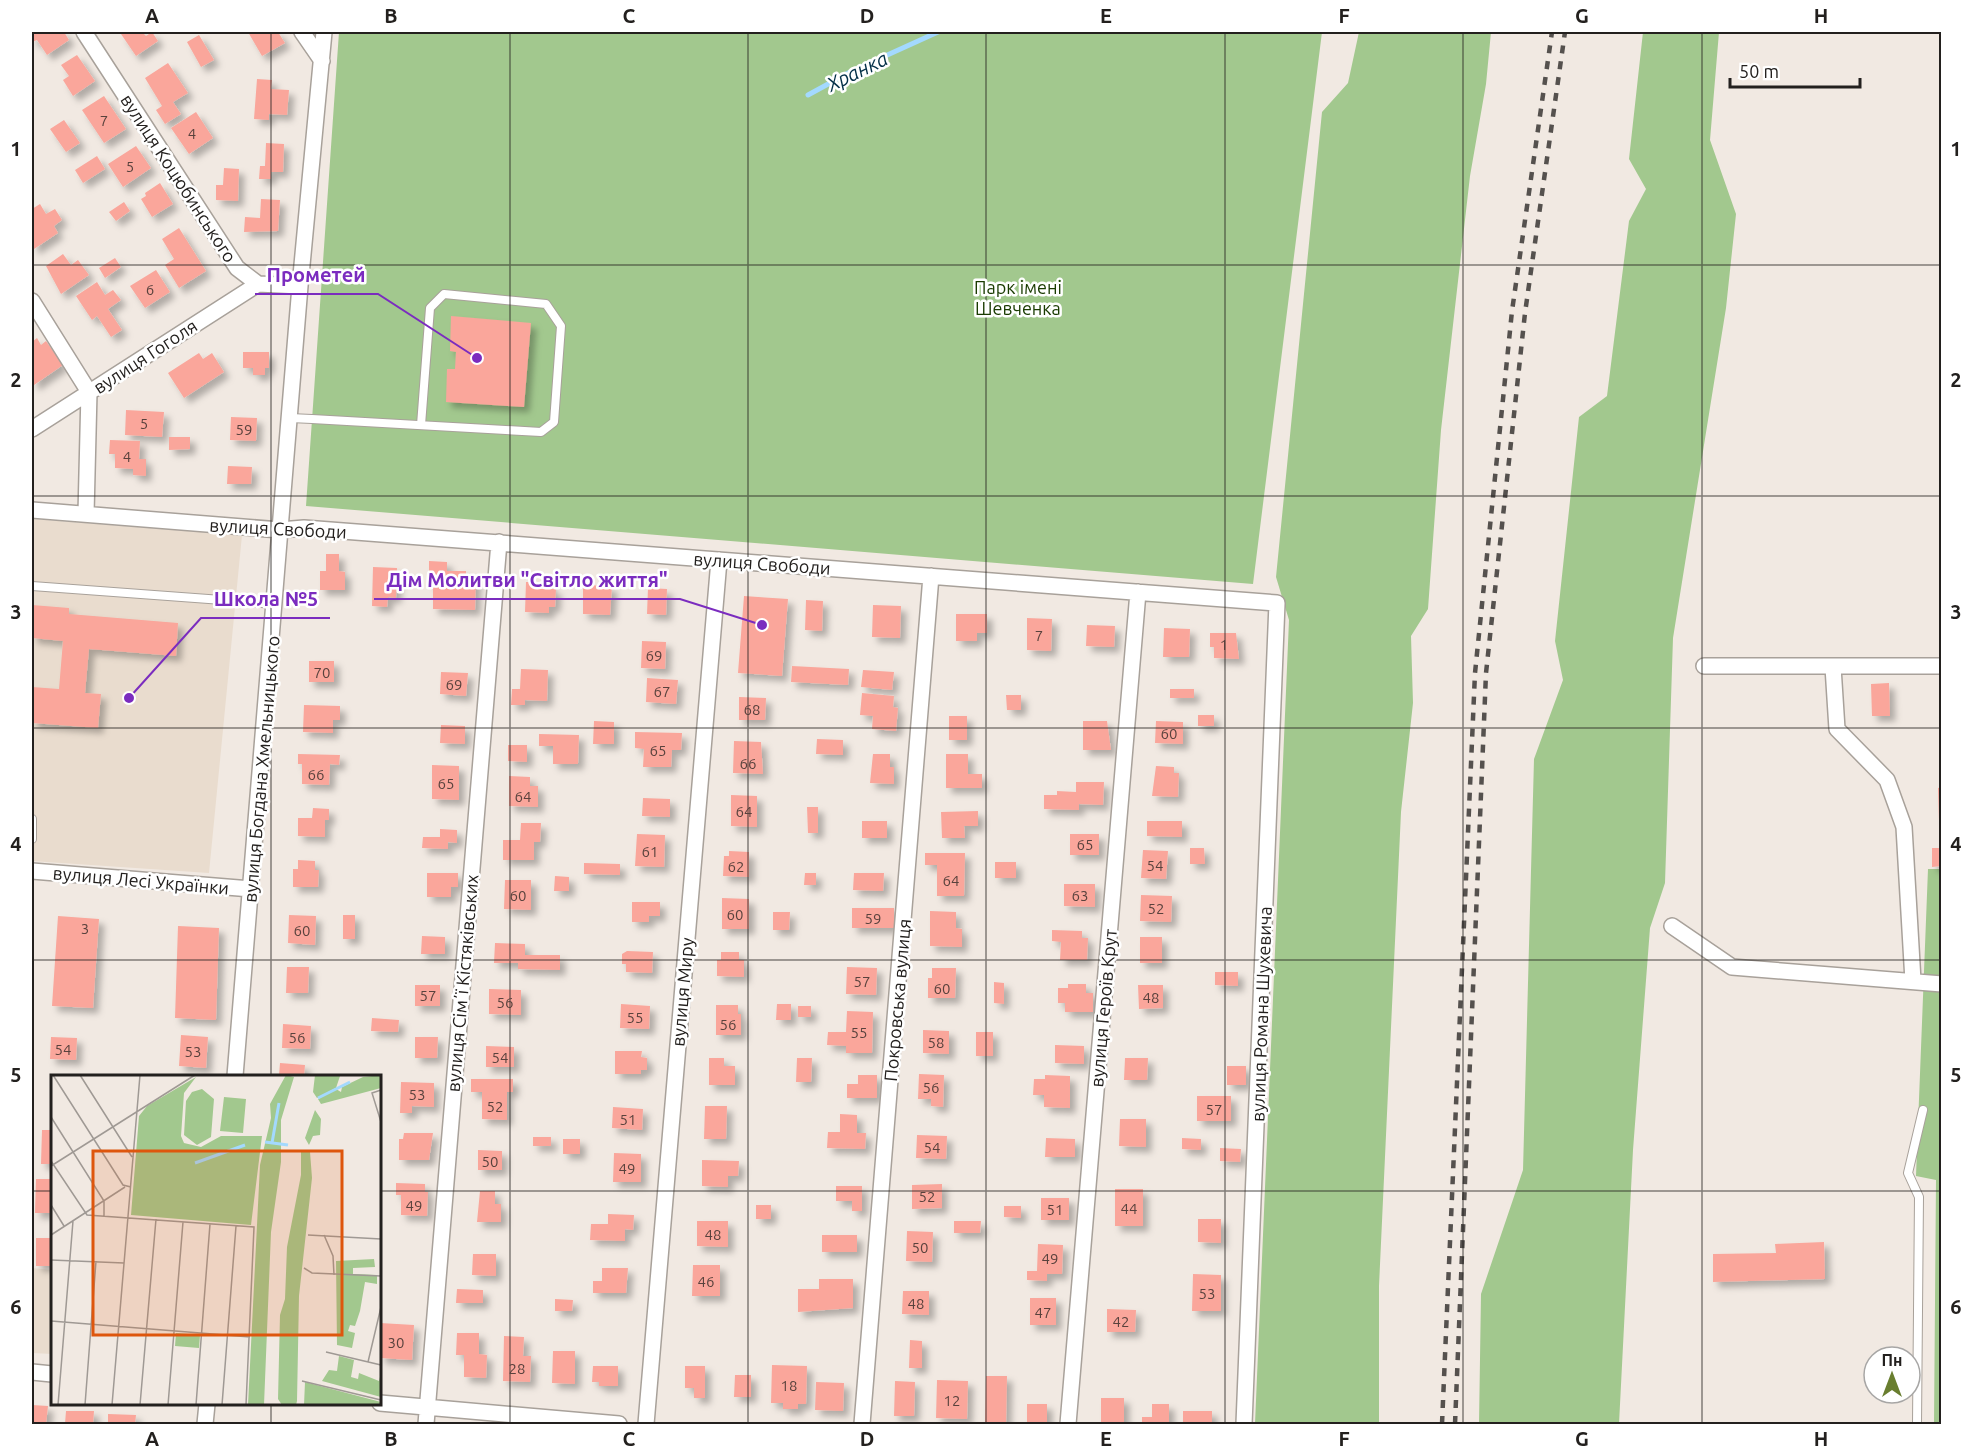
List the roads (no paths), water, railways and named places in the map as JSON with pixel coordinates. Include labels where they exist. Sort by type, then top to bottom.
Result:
[{"type":"street","name":"вулиця Коцюбинського","points":[[84,32],[237,268],[258,284]]},
{"type":"street","points":[[302,32],[322,61]]},
{"type":"street","name":"вулиця Богдана Хмельницького","points":[[235,1075],[300,286],[324,32]]},
{"type":"street","points":[[258,284],[300,286]]},
{"type":"street","name":"вулиця Гоголя","points":[[32,429],[258,284]]},
{"type":"street","points":[[32,301],[89,392],[86,514]]},
{"type":"street","name":"вулиця Свободи","points":[[32,510],[280,530],[304,528],[499,542],[1278,603]]},
{"type":"street","name":"вулиця Сімʼї Кістяківських","points":[[426,1425],[499,542]]},
{"type":"street","name":"вулиця Миру","points":[[646,1425],[718,560]]},
{"type":"street","name":"Покровська вулиця","points":[[862,1425],[931,576]]},
{"type":"street","name":"вулиця Героїв Крут","points":[[1068,1425],[1138,592]]},
{"type":"street","name":"вулиця Романа Шухевича","points":[[1244,1425],[1278,603]]},
{"type":"street","points":[[1704,666],[1941,666]]},
{"type":"street","points":[[1833,667],[1837,729],[1887,780],[1904,827],[1913,981]]},
{"type":"street","name":"вулиця Лесі Українки","points":[[32,871],[251,889]]},
{"type":"street","points":[[1672,926],[1732,967],[1941,984]]},
{"type":"street","points":[[32,1372],[51,1374]]},
{"type":"street","points":[[381,1403],[619,1425]]},
{"type":"street","points":[[205,1425],[207,1405]]},
{"type":"lane","points":[[290,418],[541,432],[554,422],[561,326],[546,304],[444,294],[430,308],[421,425]]},
{"type":"lane","points":[[32,586],[275,604]]},
{"type":"lane","points":[[32,819],[32,839]]},
{"type":"lane","points":[[1917,1425],[1918,1197],[1908,1173],[1923,1110]]},
{"type":"waterway","name":"Хранка","points":[[808,95],[852,71],[938,32]]},
{"type":"railway","points":[[1442,1424],[1475,673],[1512,311],[1552,32]]},
{"type":"railway","points":[[1455,1424],[1486,673],[1525,313],[1565,32]]},
{"type":"place","name":"Прометей","points":[[477,358]]},
{"type":"place","name":"Дім Молитви \"Світло життя\"","points":[[762,625]]},
{"type":"place","name":"Школа №5","points":[[129,698]]},
{"type":"park label","name":"Парк імені Шевченка","points":[[1018,297]]}]
